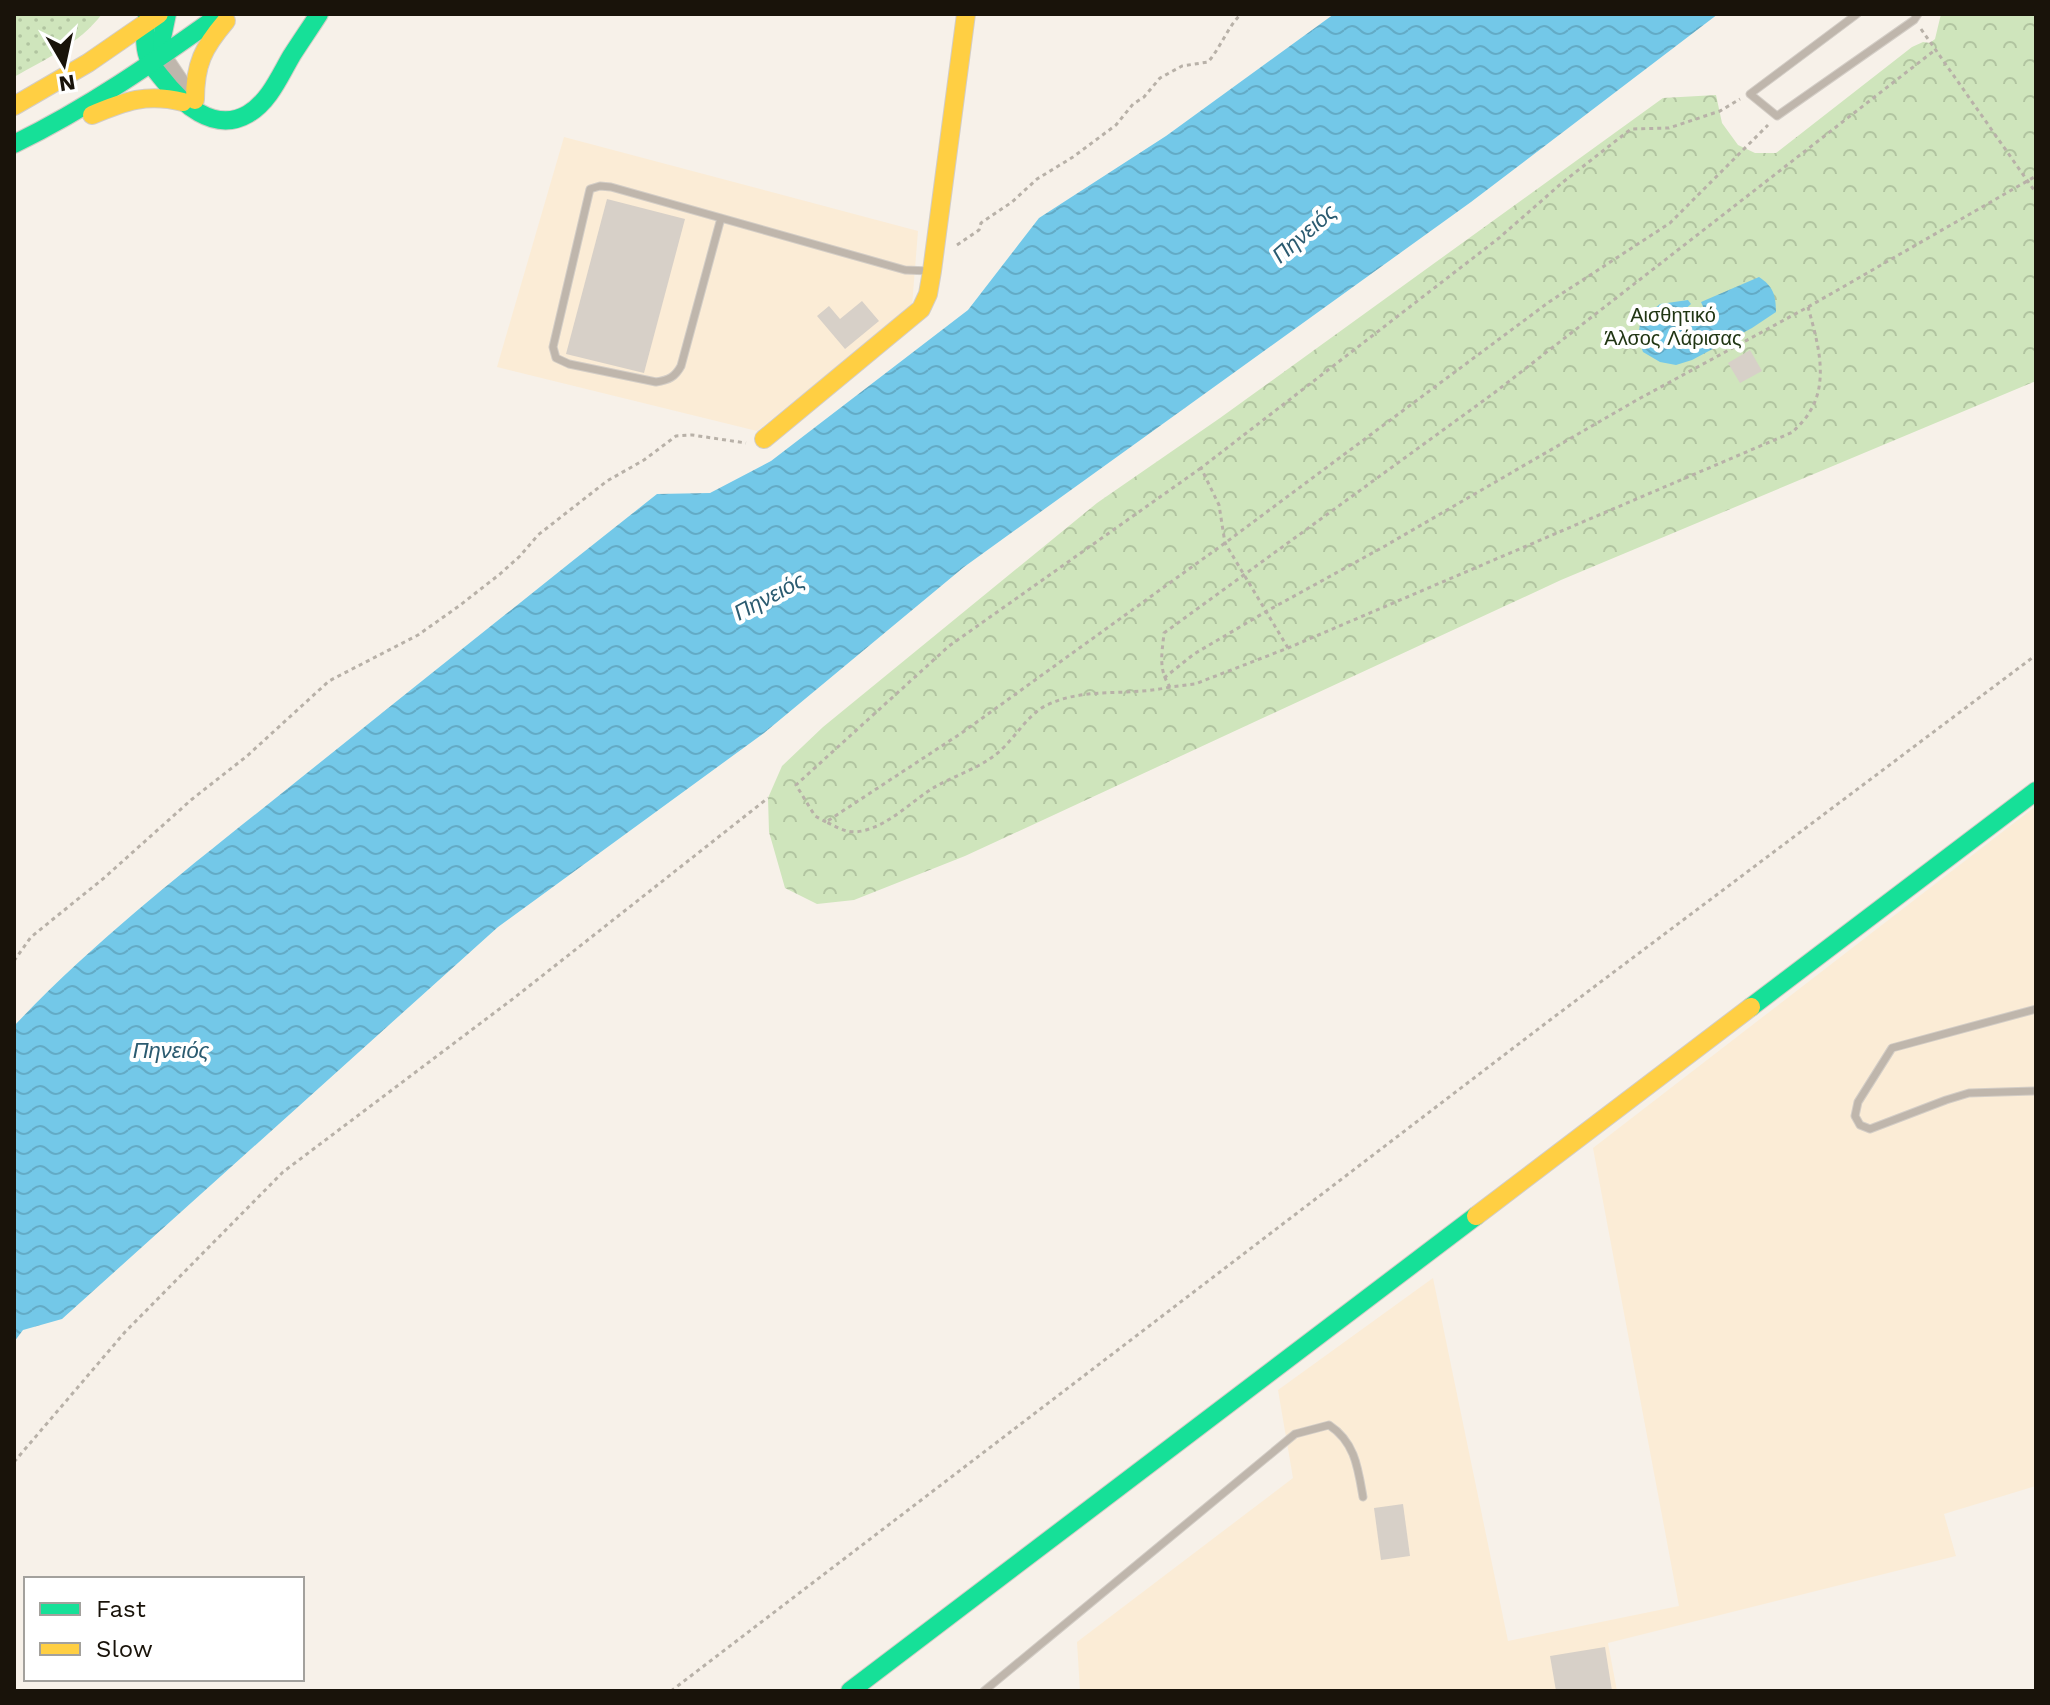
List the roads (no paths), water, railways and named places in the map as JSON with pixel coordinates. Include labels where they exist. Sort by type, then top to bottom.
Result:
[{"type":"street","points":[[69,74],[128,14]]},
{"type":"street","points":[[157,59],[167,14]]},
{"type":"street","points":[[14,144],[51,126],[134,76],[221,14]]},
{"type":"street","points":[[189,101],[199,55],[233,14]]},
{"type":"street","points":[[151,17],[145,40],[157,59],[189,101],[214,119],[225,121],[237,119],[258,106],[319,14]]},
{"type":"street","points":[[764,439],[921,309],[928,294],[932,271],[966,14]]},
{"type":"street","points":[[14,106],[69,74],[151,17]]},
{"type":"street","points":[[51,126],[77,121],[128,100],[166,97],[189,101]]},
{"type":"street","points":[[850,1691],[2036,791]]},
{"type":"lane","points":[[1857,14],[1750,94],[1777,116],[1916,17]]},
{"type":"lane","points":[[721,218],[676,375],[656,382],[569,364],[556,358],[553,347],[590,189],[600,186],[611,187],[721,218],[905,270],[932,271]]},
{"type":"lane","points":[[2036,1009],[1892,1048],[1858,1102],[1855,1116],[1860,1125],[1870,1129],[1969,1093],[2036,1091]]},
{"type":"lane","points":[[984,1691],[1295,1434],[1329,1425],[1343,1435],[1358,1465],[1363,1497]]},
{"type":"water","name":"Πηνειός","points":[[1334,14],[1718,14],[1471,202],[964,567],[764,733],[498,927],[62,1319],[23,1330],[14,1342],[14,1026],[81,960],[188,869],[657,494],[710,493],[771,461],[968,310],[1039,218],[1166,136]]},
{"type":"water","points":[[1759,277],[1773,292],[1776,312],[1752,328],[1692,360],[1676,365],[1660,362],[1643,352],[1638,338],[1640,324],[1660,304],[1688,300],[1691,304],[1681,313],[1686,323],[1705,311],[1701,302]]},
{"type":"park label","name":"Αισθητικό Άλσος Λάρισας","points":[[1673,326]]}]
